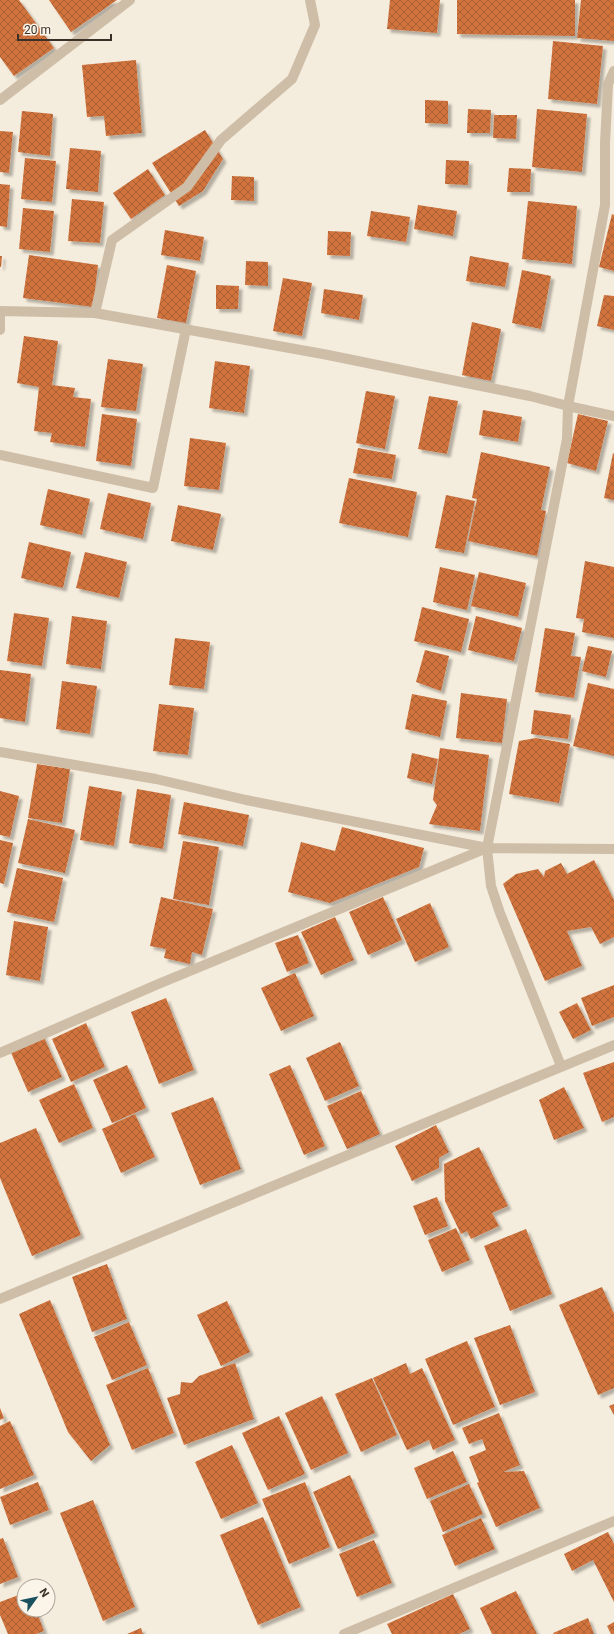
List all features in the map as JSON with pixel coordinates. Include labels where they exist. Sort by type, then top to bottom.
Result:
[{"type":"street","points":[[0,100],[130,0]]},
{"type":"street","points":[[95,313],[112,240],[187,187],[221,140],[292,80],[315,25],[310,0]]},
{"type":"street","points":[[561,1066],[500,913],[491,886],[487,848],[567,439],[568,406],[609,206],[605,143],[608,84],[614,71]]},
{"type":"street","points":[[0,330],[0,311],[95,313],[323,354],[515,392],[614,416]]},
{"type":"street","points":[[0,455],[153,488],[186,329]]},
{"type":"street","points":[[0,752],[156,779],[246,800],[487,848],[614,849]]},
{"type":"street","points":[[0,1053],[156,985],[487,848]]},
{"type":"street","points":[[0,1299],[614,1045]]},
{"type":"street","points":[[344,1634],[614,1521]]},
{"type":"building","points":[[0,0],[19,0],[54,48],[14,76],[0,57]]},
{"type":"building","points":[[49,0],[117,0],[71,32]]},
{"type":"building","points":[[390,0],[440,0],[437,33],[387,29]]},
{"type":"building","points":[[457,0],[575,0],[575,36],[457,34]]},
{"type":"building","points":[[581,0],[614,0],[614,41],[577,38]]},
{"type":"building","points":[[553,41],[603,46],[597,104],[548,99]]},
{"type":"building","points":[[136,60],[142,133],[106,136],[104,116],[87,117],[82,65]]},
{"type":"building","points":[[425,100],[448,101],[448,124],[425,123]]},
{"type":"building","points":[[468,109],[491,110],[490,133],[467,133]]},
{"type":"building","points":[[537,109],[587,114],[582,172],[532,167]]},
{"type":"building","points":[[22,111],[53,114],[50,156],[18,152]]},
{"type":"building","points":[[494,115],[517,115],[516,139],[493,138]]},
{"type":"building","points":[[205,130],[223,159],[203,191],[179,206],[152,163]]},
{"type":"building","points":[[0,131],[13,132],[9,173],[0,172]]},
{"type":"building","points":[[70,148],[101,151],[98,192],[66,189]]},
{"type":"building","points":[[25,158],[56,161],[52,202],[21,199]]},
{"type":"building","points":[[446,160],[469,161],[468,185],[445,184]]},
{"type":"building","points":[[509,168],[531,169],[530,192],[507,192]]},
{"type":"building","points":[[148,169],[165,195],[131,219],[113,193]]},
{"type":"building","points":[[232,176],[254,177],[254,201],[231,200]]},
{"type":"building","points":[[0,184],[10,185],[7,227],[0,226]]},
{"type":"building","points":[[72,199],[104,202],[100,243],[68,241]]},
{"type":"building","points":[[528,201],[577,206],[572,264],[522,259]]},
{"type":"building","points":[[418,205],[457,211],[453,236],[414,229]]},
{"type":"building","points":[[23,208],[54,211],[50,252],[19,249]]},
{"type":"building","points":[[371,211],[410,217],[406,242],[367,236]]},
{"type":"building","points":[[612,214],[614,215],[614,271],[599,267]]},
{"type":"building","points":[[165,230],[204,237],[200,261],[161,255]]},
{"type":"building","points":[[328,231],[351,232],[350,256],[327,255]]},
{"type":"building","points":[[29,255],[98,265],[93,307],[23,298]]},
{"type":"building","points":[[0,256],[2,256],[1,267],[0,267]]},
{"type":"building","points":[[470,256],[509,263],[505,287],[466,281]]},
{"type":"building","points":[[246,261],[268,262],[268,286],[245,285]]},
{"type":"building","points":[[167,265],[196,271],[186,323],[157,318]]},
{"type":"building","points":[[522,270],[551,276],[541,329],[512,323]]},
{"type":"building","points":[[283,278],[312,283],[302,336],[273,331]]},
{"type":"building","points":[[216,285],[239,286],[238,309],[216,309]]},
{"type":"building","points":[[324,289],[363,295],[359,320],[321,313]]},
{"type":"building","points":[[604,295],[614,296],[614,330],[597,326]]},
{"type":"building","points":[[472,322],[501,329],[491,381],[462,375]]},
{"type":"building","points":[[24,336],[58,341],[52,385],[75,388],[73,397],[91,399],[85,447],[50,442],[52,433],[34,431],[39,387],[17,383]]},
{"type":"building","points":[[108,359],[143,364],[136,411],[101,407]]},
{"type":"building","points":[[215,361],[250,366],[244,413],[209,408]]},
{"type":"building","points":[[366,391],[395,396],[385,449],[356,443]]},
{"type":"building","points":[[429,396],[458,401],[447,454],[418,449]]},
{"type":"building","points":[[483,410],[522,417],[518,442],[479,435]]},
{"type":"building","points":[[102,414],[137,419],[131,466],[96,461]]},
{"type":"building","points":[[578,414],[608,421],[596,471],[567,463]]},
{"type":"building","points":[[190,438],[226,443],[219,490],[184,486]]},
{"type":"building","points":[[358,448],[396,455],[392,479],[353,473]]},
{"type":"building","points":[[481,452],[550,467],[541,510],[546,511],[537,556],[468,541],[477,499],[472,498]]},
{"type":"building","points":[[613,453],[614,454],[614,500],[604,498]]},
{"type":"building","points":[[349,478],[417,492],[408,537],[339,523]]},
{"type":"building","points":[[48,489],[90,499],[82,535],[40,525]]},
{"type":"building","points":[[108,493],[151,503],[143,539],[100,529]]},
{"type":"building","points":[[446,495],[475,501],[464,553],[435,548]]},
{"type":"building","points":[[178,505],[221,514],[213,550],[171,541]]},
{"type":"building","points":[[29,542],[71,552],[63,588],[21,578]]},
{"type":"building","points":[[85,552],[127,562],[119,598],[76,588]]},
{"type":"building","points":[[585,561],[614,567],[614,638],[582,632],[584,619],[576,618]]},
{"type":"building","points":[[440,567],[475,575],[467,610],[433,602]]},
{"type":"building","points":[[479,572],[526,583],[518,617],[471,606]]},
{"type":"building","points":[[422,607],[469,619],[461,652],[414,641]]},
{"type":"building","points":[[14,613],[49,618],[42,666],[7,661]]},
{"type":"building","points":[[72,616],[107,621],[101,669],[66,664]]},
{"type":"building","points":[[476,616],[522,628],[514,661],[468,650]]},
{"type":"building","points":[[545,628],[575,633],[571,656],[581,657],[574,698],[535,692]]},
{"type":"building","points":[[175,638],[210,642],[204,689],[169,685]]},
{"type":"building","points":[[588,646],[612,651],[606,677],[582,671]]},
{"type":"building","points":[[425,650],[449,656],[441,691],[416,682]]},
{"type":"building","points":[[0,670],[31,674],[25,722],[0,718]]},
{"type":"building","points":[[62,681],[97,686],[90,734],[56,729]]},
{"type":"building","points":[[588,683],[614,689],[614,756],[573,746]]},
{"type":"building","points":[[461,693],[507,699],[502,743],[456,738]]},
{"type":"building","points":[[412,694],[447,701],[440,737],[405,729]]},
{"type":"building","points":[[159,704],[194,708],[188,755],[153,751]]},
{"type":"building","points":[[534,710],[571,715],[568,739],[531,734]]},
{"type":"building","points":[[536,738],[570,744],[559,803],[509,794],[519,741]]},
{"type":"building","points":[[440,748],[489,755],[480,831],[429,824],[437,805],[433,800]]},
{"type":"building","points":[[412,753],[438,759],[432,784],[407,778]]},
{"type":"building","points":[[37,764],[70,769],[62,823],[28,818]]},
{"type":"building","points":[[89,786],[122,792],[114,846],[80,840]]},
{"type":"building","points":[[137,789],[171,795],[163,849],[129,843]]},
{"type":"building","points":[[0,791],[19,796],[10,837],[0,835]]},
{"type":"building","points":[[184,802],[249,815],[243,846],[178,834]]},
{"type":"building","points":[[28,819],[75,830],[65,873],[18,863]]},
{"type":"building","points":[[342,827],[424,848],[419,867],[330,903],[288,892],[301,842],[335,851]]},
{"type":"building","points":[[0,840],[13,843],[4,884],[0,883]]},
{"type":"building","points":[[183,841],[219,847],[209,905],[173,899]]},
{"type":"building","points":[[594,860],[614,900],[614,937],[600,944],[591,927],[567,931],[582,966],[545,981],[503,884],[516,874],[538,869],[544,877],[545,871],[561,863],[567,874]]},
{"type":"building","points":[[17,868],[63,878],[54,922],[7,912]]},
{"type":"building","points":[[161,897],[213,909],[202,955],[192,952],[190,964],[164,958],[166,949],[150,946]]},
{"type":"building","points":[[383,897],[402,940],[368,955],[349,912]]},
{"type":"building","points":[[430,903],[449,947],[415,962],[396,919]]},
{"type":"building","points":[[335,917],[354,960],[321,975],[301,932]]},
{"type":"building","points":[[14,921],[48,927],[40,981],[6,975]]},
{"type":"building","points":[[298,935],[309,963],[287,972],[275,943]]},
{"type":"building","points":[[295,973],[314,1016],[281,1031],[261,988]]},
{"type":"building","points":[[614,985],[614,1017],[592,1026],[581,998]]},
{"type":"building","points":[[166,998],[194,1070],[159,1084],[131,1012]]},
{"type":"building","points":[[577,1003],[591,1030],[573,1039],[559,1012]]},
{"type":"building","points":[[86,1023],[105,1067],[71,1082],[52,1039]]},
{"type":"building","points":[[42,1033],[62,1077],[28,1092],[9,1048]]},
{"type":"building","points":[[340,1042],[359,1086],[325,1101],[306,1058]]},
{"type":"building","points":[[614,1062],[614,1117],[602,1122],[583,1073]]},
{"type":"building","points":[[127,1065],[146,1108],[112,1123],[93,1080]]},
{"type":"building","points":[[290,1065],[325,1146],[304,1155],[269,1074]]},
{"type":"building","points":[[74,1084],[93,1128],[59,1143],[39,1100]]},
{"type":"building","points":[[564,1087],[584,1128],[554,1140],[539,1100]]},
{"type":"building","points":[[361,1091],[380,1134],[347,1149],[327,1106]]},
{"type":"building","points":[[213,1097],[241,1169],[200,1185],[171,1113]]},
{"type":"building","points":[[135,1114],[155,1157],[121,1173],[102,1129]]},
{"type":"building","points":[[436,1125],[449,1152],[439,1158],[439,1168],[412,1181],[395,1146]]},
{"type":"building","points":[[36,1128],[81,1235],[32,1256],[0,1178],[0,1143]]},
{"type":"building","points":[[479,1147],[508,1206],[492,1213],[499,1226],[471,1239],[467,1231],[461,1234],[445,1201],[444,1164]]},
{"type":"building","points":[[437,1197],[448,1226],[425,1235],[413,1206]]},
{"type":"building","points":[[456,1228],[470,1260],[442,1272],[428,1240]]},
{"type":"building","points":[[526,1229],[552,1294],[510,1311],[484,1246]]},
{"type":"building","points":[[107,1264],[127,1319],[92,1332],[72,1277]]},
{"type":"building","points":[[602,1287],[614,1314],[614,1388],[598,1395],[559,1305]]},
{"type":"building","points":[[50,1300],[110,1445],[91,1461],[68,1432],[19,1314]]},
{"type":"building","points":[[227,1301],[250,1352],[221,1366],[197,1315]]},
{"type":"building","points":[[129,1322],[147,1365],[112,1380],[94,1337]]},
{"type":"building","points":[[510,1325],[535,1392],[500,1405],[474,1338]]},
{"type":"building","points":[[467,1341],[495,1407],[453,1425],[425,1359]]},
{"type":"building","points":[[235,1363],[254,1419],[184,1445],[167,1398],[180,1394],[181,1382],[192,1383],[199,1376]]},
{"type":"building","points":[[406,1363],[410,1374],[422,1368],[455,1440],[433,1450],[429,1440],[407,1450],[373,1378]]},
{"type":"building","points":[[148,1368],[174,1433],[132,1450],[106,1385]]},
{"type":"building","points":[[372,1378],[397,1435],[361,1452],[335,1394]]},
{"type":"building","points":[[322,1396],[348,1453],[311,1470],[285,1413]]},
{"type":"building","points":[[614,1404],[614,1415],[609,1406]]},
{"type":"building","points":[[0,1408],[4,1418],[0,1420]]},
{"type":"building","points":[[499,1413],[520,1465],[503,1472],[524,1471],[540,1508],[496,1527],[477,1483],[479,1482],[469,1457],[486,1450],[482,1439],[469,1444],[462,1428]]},
{"type":"building","points":[[279,1416],[305,1474],[268,1490],[242,1433]]},
{"type":"building","points":[[10,1421],[34,1475],[0,1489],[0,1426]]},
{"type":"building","points":[[232,1445],[258,1503],[221,1519],[195,1462]]},
{"type":"building","points":[[453,1451],[467,1482],[427,1499],[414,1468]]},
{"type":"building","points":[[350,1475],[375,1533],[338,1549],[313,1492]]},
{"type":"building","points":[[38,1482],[49,1510],[10,1525],[0,1497]]},
{"type":"building","points":[[305,1482],[330,1547],[289,1564],[262,1499]]},
{"type":"building","points":[[469,1484],[483,1514],[443,1532],[430,1501]]},
{"type":"building","points":[[93,1500],[135,1607],[103,1621],[60,1513]]},
{"type":"building","points":[[263,1517],[301,1607],[258,1625],[220,1535]]},
{"type":"building","points":[[481,1518],[495,1549],[455,1566],[442,1535]]},
{"type":"building","points":[[608,1532],[614,1544],[614,1602],[593,1560],[572,1571],[564,1554]]},
{"type":"building","points":[[3,1538],[18,1577],[0,1584],[0,1539]]},
{"type":"building","points":[[374,1540],[392,1583],[357,1597],[339,1554]]},
{"type":"building","points":[[516,1591],[537,1634],[492,1634],[480,1608]]},
{"type":"building","points":[[453,1594],[470,1629],[459,1634],[392,1634],[387,1624]]},
{"type":"building","points":[[16,1596],[16,1618],[39,1618],[44,1631],[36,1634],[8,1634],[0,1615],[0,1602]]},
{"type":"building","points":[[588,1618],[594,1634],[553,1633]]},
{"type":"building","points":[[614,1622],[614,1634],[611,1634],[607,1626]]},
{"type":"building","points":[[141,1628],[143,1634],[127,1634]]}]
